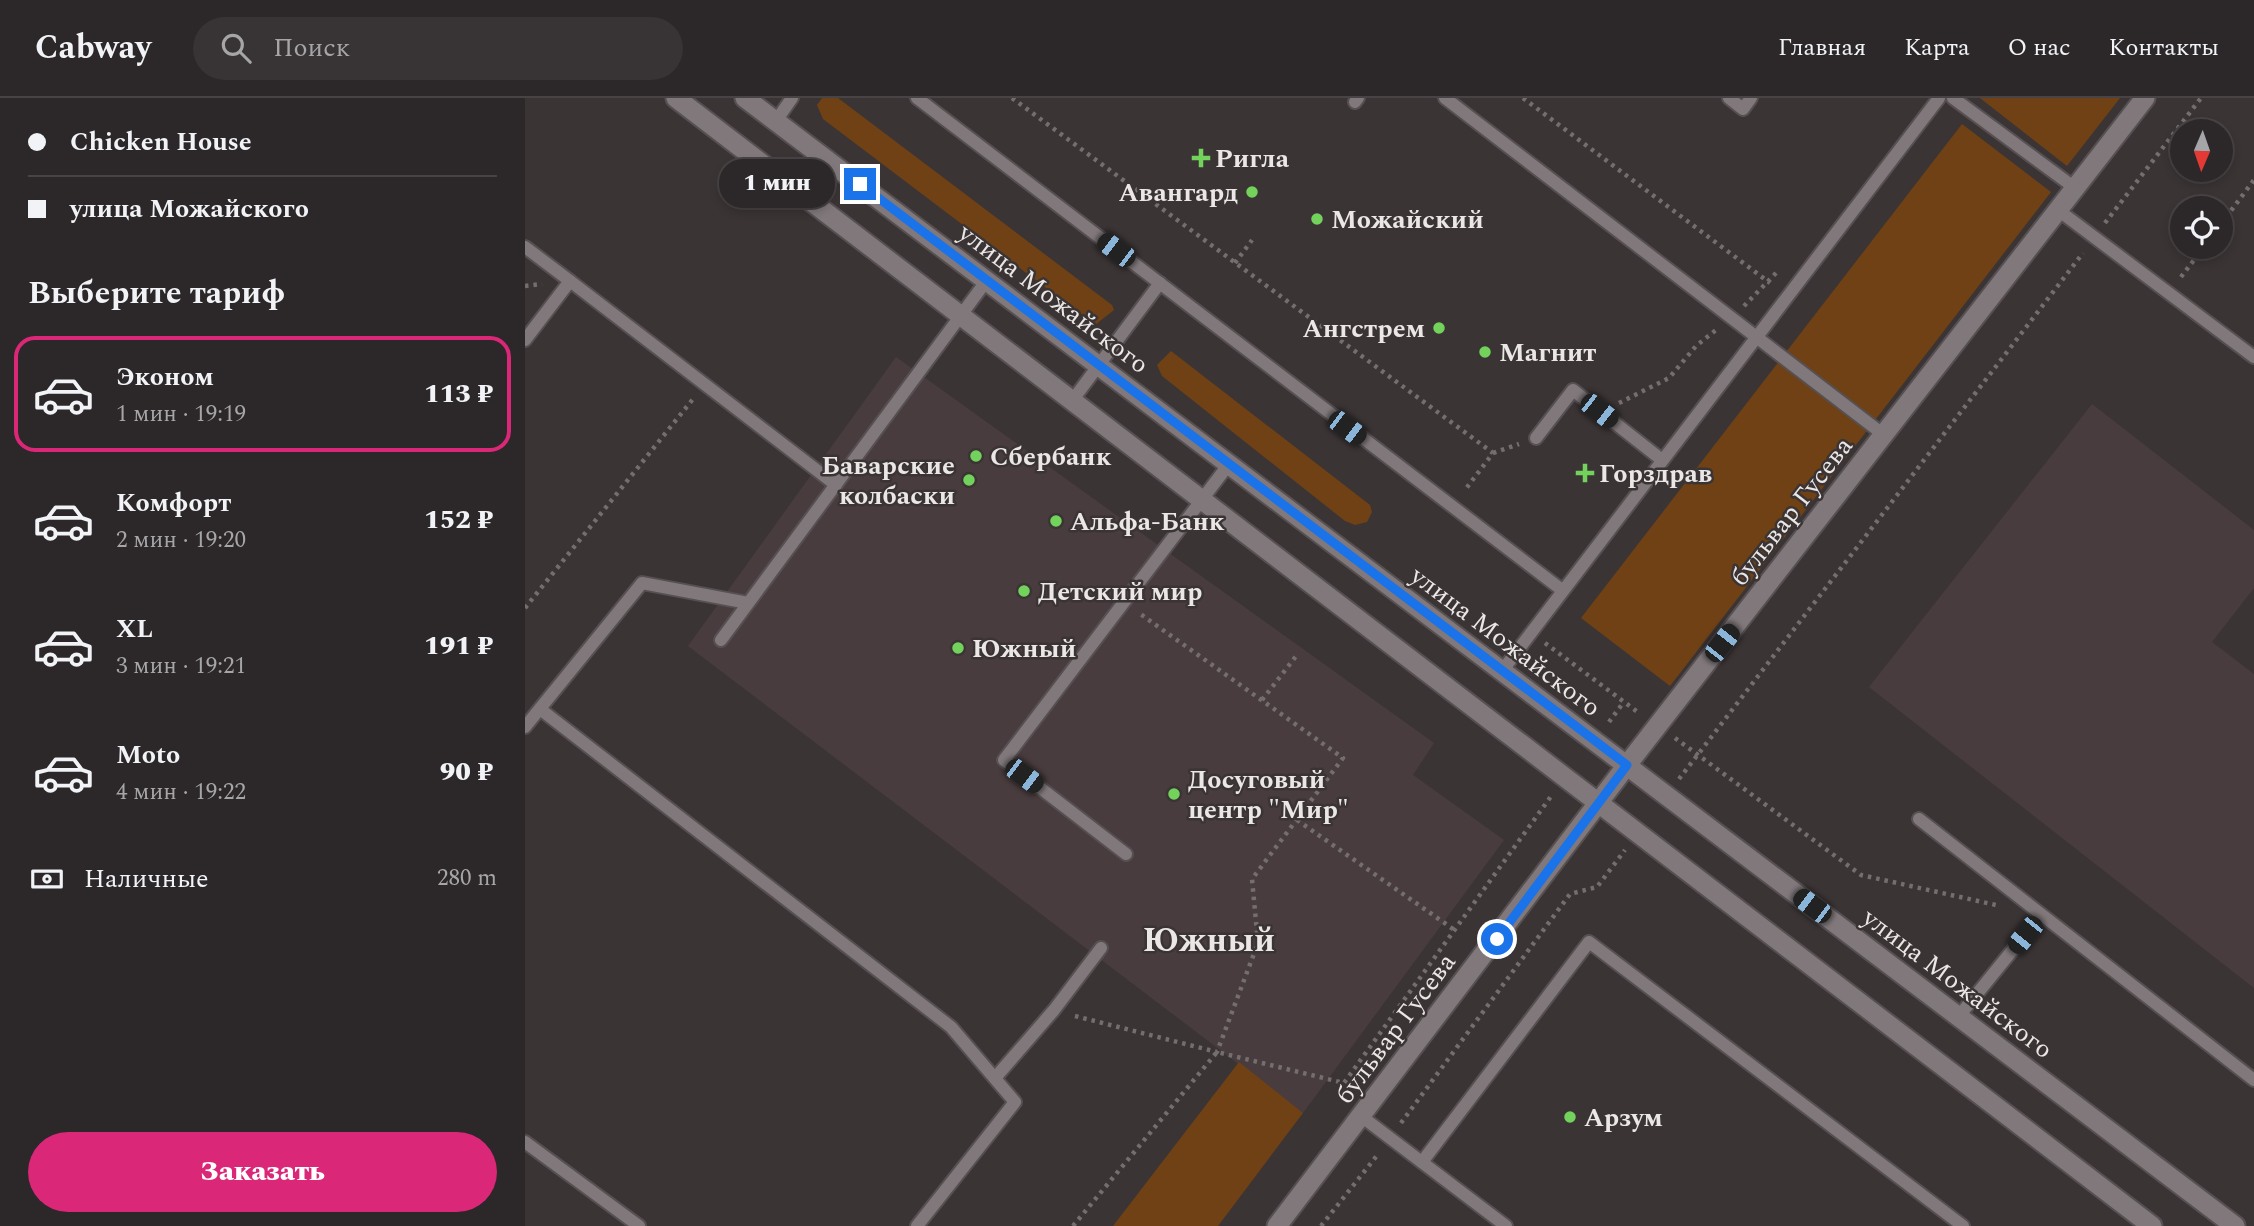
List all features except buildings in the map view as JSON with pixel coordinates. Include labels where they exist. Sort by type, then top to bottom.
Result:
[{"type":"main road","points":[[676,98],[2152,1226]]},
{"type":"main road","name":"улица Можайского","points":[[745,98],[2235,1226]]},
{"type":"main road","name":"бульвар Гусева","points":[[1277,1226],[1627,765],[2145,98]]},
{"type":"lane","points":[[776,121],[792,98]]},
{"type":"lane","points":[[916,98],[1562,590]]},
{"type":"lane","points":[[1445,98],[1884,435]]},
{"type":"lane","points":[[1729,98],[1743,109],[1751,98]]},
{"type":"lane","points":[[1502,671],[1939,98]]},
{"type":"lane","points":[[1953,98],[2075,188]]},
{"type":"lane","points":[[2058,210],[2254,357]]},
{"type":"lane","points":[[525,247],[836,485]]},
{"type":"lane","points":[[721,640],[987,280]]},
{"type":"lane","points":[[525,340],[570,281]]},
{"type":"lane","points":[[1072,401],[1160,284]]},
{"type":"lane","points":[[1536,438],[1573,390],[1662,460]]},
{"type":"lane","points":[[1126,854],[1003,760],[1229,464]]},
{"type":"lane","points":[[525,727],[642,583],[748,603]]},
{"type":"lane","points":[[540,709],[951,1027],[1015,1102],[917,1226]]},
{"type":"lane","points":[[1919,819],[2254,1080]]},
{"type":"lane","points":[[1958,1016],[2041,915]]},
{"type":"lane","points":[[1422,1161],[1589,942],[1963,1226]]},
{"type":"lane","points":[[995,1078],[1101,948]]},
{"type":"lane","points":[[1361,1116],[1507,1226]]},
{"type":"lane","points":[[525,1142],[639,1226]]},
{"type":"path","points":[[1012,98],[1493,453]]},
{"type":"path","points":[[1523,98],[1787,296]]},
{"type":"path","points":[[1666,795],[2201,98]]},
{"type":"path","points":[[2233,208],[2254,180]]},
{"type":"path","points":[[1235,263],[1252,240]]},
{"type":"path","points":[[2178,280],[2194,259]]},
{"type":"path","points":[[1599,411],[1669,378],[1696,345],[1731,318],[1779,271]]},
{"type":"path","points":[[525,608],[705,384]]},
{"type":"path","points":[[1451,508],[1493,453],[1536,438]]},
{"type":"path","points":[[1073,1226],[1217,1052],[1258,943],[1252,879],[1343,758],[1124,602]]},
{"type":"path","points":[[1530,632],[1623,703],[1699,755],[1861,875],[2003,906]]},
{"type":"path","points":[[1262,700],[1297,655]]},
{"type":"path","points":[[1297,820],[1456,931]]},
{"type":"path","points":[[1053,1010],[1344,1083],[1456,931],[1524,832]]},
{"type":"path","points":[[1321,1226],[1391,1138],[1570,894],[1597,887],[1638,833]]},
{"type":"shaded area","points":[[822,98],[838,98],[1112,305],[1114,310],[1095,325],[823,119],[817,105]]},
{"type":"shaded area","points":[[1980,98],[2120,98],[2067,166]]},
{"type":"shaded area","points":[[1962,124],[2051,192],[1670,686],[1581,618]]},
{"type":"shaded area","points":[[1171,351],[1370,505],[1372,512],[1367,522],[1355,525],[1345,521],[1162,376],[1157,365]]},
{"type":"shaded area","points":[[896,357],[1434,743],[1413,775],[1504,840],[1303,1113],[688,646]]},
{"type":"shaded area","points":[[2092,404],[2254,530],[2254,588],[2212,642],[2254,674],[2254,988],[1869,687]]},
{"type":"shaded area","points":[[1239,1062],[1303,1113],[1218,1226],[1113,1226]]},
{"type":"place","name":"Ригла","points":[[1201,158]]},
{"type":"place","name":"Авангард","points":[[1252,192]]},
{"type":"place","name":"Можайский","points":[[1317,219]]},
{"type":"place","name":"Ангстрем","points":[[1439,328]]},
{"type":"place","name":"Магнит","points":[[1485,352]]},
{"type":"place","name":"Сбербанк","points":[[976,456]]},
{"type":"place","name":"Горздрав","points":[[1585,473]]},
{"type":"place","name":"Баварские колбаски","points":[[969,480]]},
{"type":"place","name":"Альфа-Банк","points":[[1056,521]]},
{"type":"place","name":"Детский мир","points":[[1024,591]]},
{"type":"place","name":"Южный","points":[[958,648]]},
{"type":"place","name":"Досуговый центр \"Мир\"","points":[[1174,794]]},
{"type":"place","name":"Арзум","points":[[1570,1117]]},
{"type":"district","name":"Южный","points":[[1209,939]]},
{"type":"route","points":[[860,184],[1627,765],[1497,939]]}]
